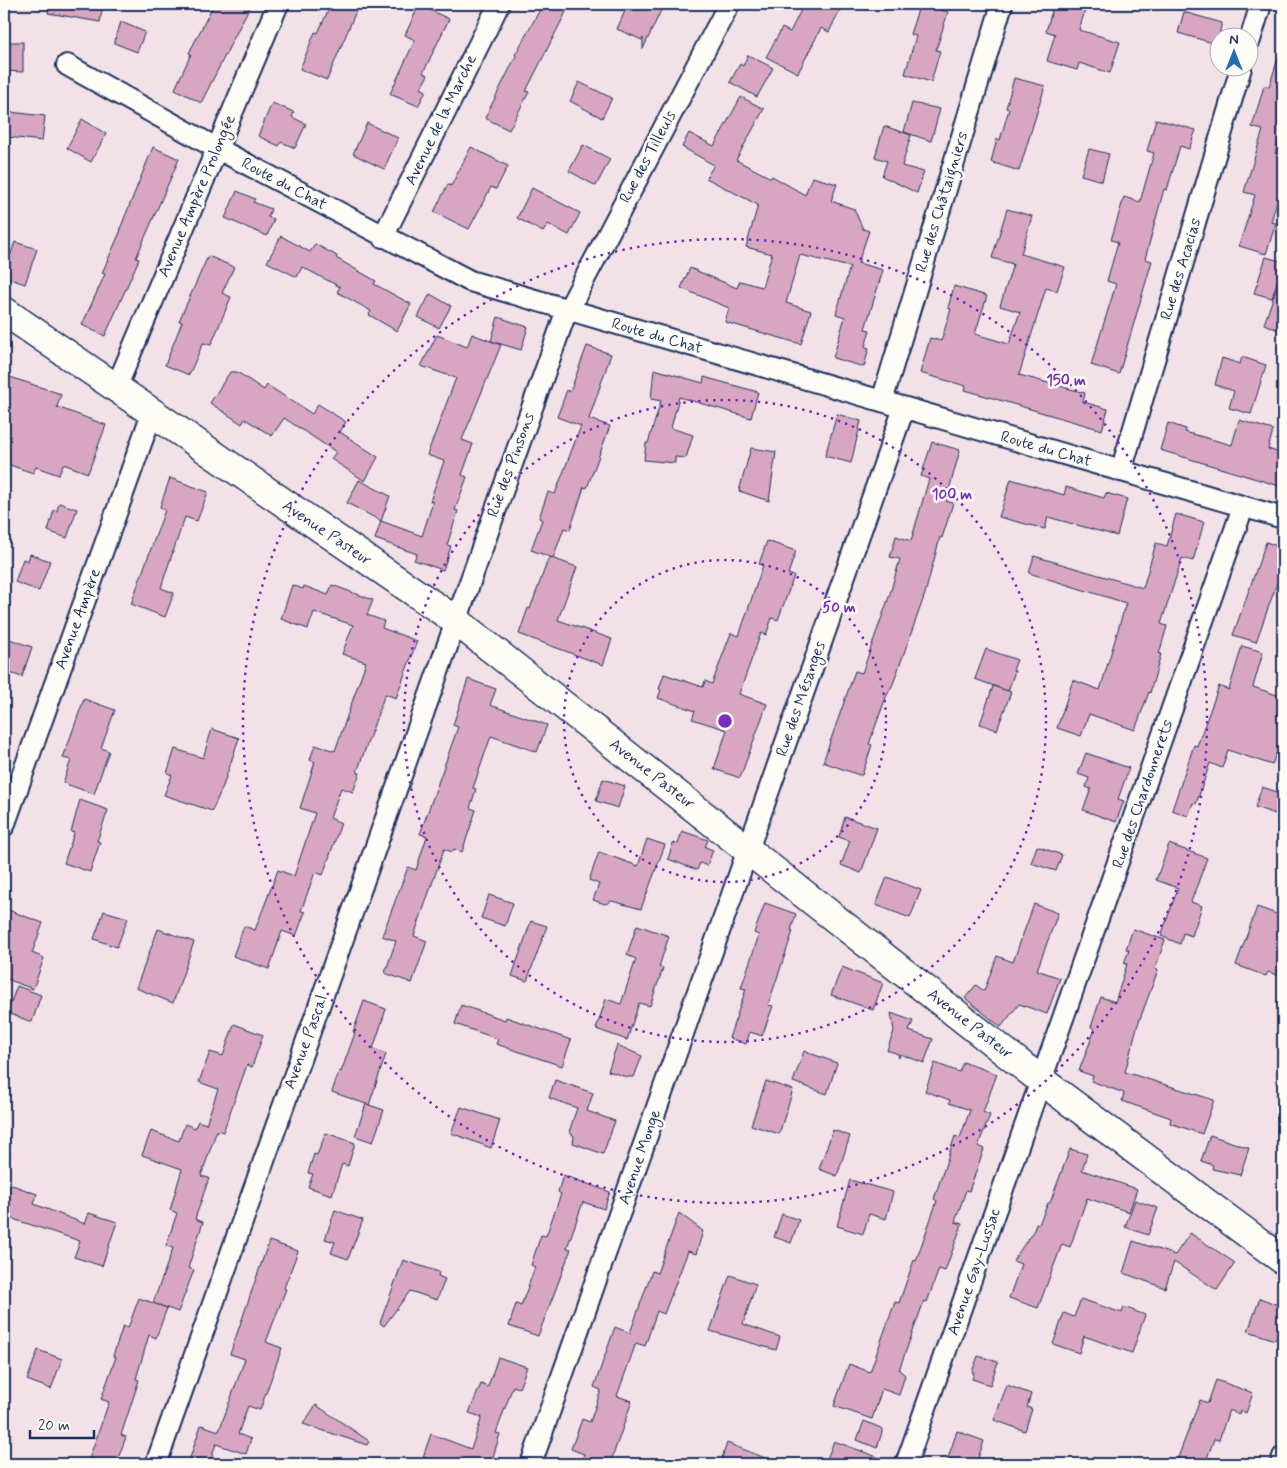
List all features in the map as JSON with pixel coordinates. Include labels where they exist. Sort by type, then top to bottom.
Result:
[{"type":"street","name":"Avenue Ampère Prolongée","points":[[116,388],[278,4]]},
{"type":"street","name":"Avenue de la Marche","points":[[383,237],[499,4]]},
{"type":"street","name":"Rue des Tilleuls","points":[[567,310],[729,4]]},
{"type":"street","name":"Rue des Châtaigniers","points":[[882,401],[1002,4]]},
{"type":"street","points":[[1253,28],[1260,4]]},
{"type":"street","name":"Route du Chat","points":[[67,65],[218,149],[470,281],[1283,518]]},
{"type":"street","name":"Rue des Acacias","points":[[1121,471],[1238,78]]},
{"type":"street","name":"Rue des Pinsons","points":[[455,620],[567,310]]},
{"type":"street","name":"Avenue Pasteur","points":[[4,311],[455,620],[1042,1081],[1283,1260]]},
{"type":"street","name":"Rue des Mésanges","points":[[748,849],[904,408]]},
{"type":"street","name":"Avenue Ampère","points":[[4,826],[152,413]]},
{"type":"street","name":"Rue des Chardonnerets","points":[[1042,1081],[1243,506]]},
{"type":"street","name":"Avenue Pascal","points":[[156,1464],[455,620]]},
{"type":"street","name":"Avenue Monge","points":[[531,1464],[748,849]]},
{"type":"street","name":"Avenue Gay-Lussac","points":[[906,1464],[1042,1081]]},
{"type":"street","points":[[1281,1464],[1283,1457]]},
{"type":"building","points":[[49,4],[103,4],[100,22],[48,13]]},
{"type":"building","points":[[214,4],[251,4],[201,103],[175,89],[191,54],[189,53]]},
{"type":"building","points":[[331,4],[359,4],[327,80],[300,69],[315,32],[318,33]]},
{"type":"building","points":[[543,4],[570,4],[526,91],[529,92],[509,130],[485,118],[515,55]]},
{"type":"building","points":[[628,4],[664,4],[643,49],[643,38],[642,40],[617,29]]},
{"type":"building","points":[[804,4],[843,4],[829,32],[821,28],[798,73],[766,57],[782,28],[790,32]]},
{"type":"building","points":[[920,4],[948,12],[936,50],[940,51],[931,82],[905,74],[916,36],[910,34]]},
{"type":"building","points":[[1054,4],[1087,4],[1079,30],[1120,42],[1110,73],[1079,63],[1077,70],[1047,61],[1055,34],[1046,31]]},
{"type":"building","points":[[419,5],[449,19],[423,73],[428,75],[421,88],[426,91],[418,106],[390,94],[415,40],[405,35]]},
{"type":"building","points":[[1184,12],[1222,23],[1221,28],[1210,28],[1210,42],[1178,33]]},
{"type":"building","points":[[121,22],[145,32],[137,52],[114,43]]},
{"type":"building","points":[[4,42],[23,42],[23,72],[4,71]]},
{"type":"building","points":[[748,55],[773,68],[757,97],[730,82],[740,64],[743,66]]},
{"type":"building","points":[[1279,55],[1283,56],[1283,128],[1275,153],[1283,156],[1283,191],[1280,191],[1271,222],[1276,223],[1266,254],[1239,246],[1255,195],[1244,192],[1263,130],[1252,127],[1264,86],[1269,87]]},
{"type":"building","points":[[1014,78],[1045,86],[1019,171],[991,162],[997,139],[1000,140],[1009,109],[1006,108]]},
{"type":"building","points":[[579,82],[612,98],[602,118],[570,101]]},
{"type":"building","points":[[741,97],[764,109],[736,160],[771,178],[772,176],[805,195],[812,177],[837,184],[831,201],[854,209],[863,229],[869,231],[858,263],[883,270],[865,329],[870,330],[865,347],[869,348],[864,367],[833,358],[845,317],[836,314],[850,267],[800,255],[786,303],[811,311],[801,344],[725,322],[729,308],[681,288],[690,268],[737,288],[740,281],[762,287],[772,254],[746,247],[758,205],[706,178],[714,165],[682,147],[689,133],[714,146]]},
{"type":"building","points":[[272,103],[294,112],[292,117],[306,124],[295,148],[281,142],[279,146],[258,136]]},
{"type":"building","points":[[912,103],[940,109],[931,141],[904,132]]},
{"type":"building","points":[[10,112],[45,116],[42,141],[8,137]]},
{"type":"building","points":[[82,119],[106,134],[91,162],[67,148]]},
{"type":"building","points":[[1156,119],[1196,130],[1189,149],[1180,146],[1167,190],[1164,189],[1145,259],[1152,261],[1119,374],[1091,365],[1116,284],[1107,281],[1118,242],[1111,240],[1124,197],[1140,202],[1154,153],[1147,151]]},
{"type":"building","points":[[367,123],[398,138],[384,169],[353,154]]},
{"type":"building","points":[[884,126],[911,135],[902,166],[924,172],[917,193],[882,176],[887,161],[875,157]]},
{"type":"building","points":[[583,145],[610,159],[596,186],[569,171]]},
{"type":"building","points":[[153,147],[179,159],[136,258],[139,259],[105,336],[82,325],[105,274],[102,273]]},
{"type":"building","points":[[471,147],[508,166],[496,189],[491,187],[469,229],[434,212],[448,184],[451,186]]},
{"type":"building","points":[[1089,149],[1109,154],[1102,181],[1081,175]]},
{"type":"building","points":[[532,188],[580,213],[569,235],[548,224],[543,232],[517,218]]},
{"type":"building","points":[[237,191],[255,199],[253,202],[271,209],[268,217],[274,219],[267,236],[225,218]]},
{"type":"building","points":[[1007,209],[1032,216],[1021,254],[1065,267],[1057,291],[1046,288],[1019,375],[1085,393],[1083,402],[1108,409],[1102,430],[965,390],[966,386],[920,373],[930,338],[941,341],[951,309],[948,308],[954,286],[987,296],[975,334],[1009,344],[1020,312],[1000,306],[1013,264],[992,258]]},
{"type":"building","points":[[281,236],[310,252],[315,244],[376,281],[374,284],[411,304],[397,331],[369,315],[371,311],[337,292],[340,287],[302,267],[297,277],[267,262]]},
{"type":"building","points":[[15,242],[37,249],[25,284],[4,277],[4,251],[11,254]]},
{"type":"building","points":[[208,256],[234,267],[222,293],[231,297],[211,345],[203,343],[189,375],[165,365],[182,322],[179,321]]},
{"type":"building","points":[[1266,257],[1283,262],[1272,298],[1254,293]]},
{"type":"building","points":[[1280,278],[1283,278],[1283,332],[1264,324]]},
{"type":"building","points":[[430,294],[451,306],[439,328],[418,317]]},
{"type":"building","points":[[498,317],[528,327],[521,350],[491,341]]},
{"type":"building","points":[[472,334],[501,345],[462,440],[473,444],[462,475],[467,477],[455,510],[458,511],[447,545],[451,546],[443,570],[414,560],[417,554],[375,539],[381,521],[422,536],[433,502],[430,501],[444,461],[427,455],[456,378],[421,366],[437,335],[467,347]]},
{"type":"building","points":[[587,346],[611,354],[589,419],[610,426],[587,488],[584,487],[570,530],[564,528],[553,558],[531,550],[542,520],[539,518],[548,492],[555,494],[581,426],[557,417],[567,390],[570,392]]},
{"type":"building","points":[[1242,357],[1266,365],[1251,414],[1229,408],[1234,391],[1215,385],[1222,358],[1240,364]]},
{"type":"building","points":[[654,369],[703,383],[704,377],[758,392],[751,418],[679,397],[671,428],[693,435],[686,458],[675,457],[675,463],[644,460],[646,443],[648,443],[661,401],[651,399]]},
{"type":"building","points":[[230,372],[237,372],[264,390],[267,385],[312,414],[318,404],[346,422],[340,432],[378,457],[365,481],[331,459],[336,452],[284,418],[272,436],[245,419],[242,424],[210,403]]},
{"type":"building","points":[[4,375],[61,394],[57,407],[106,425],[88,473],[63,464],[59,475],[36,467],[33,473],[4,463]]},
{"type":"building","points":[[837,414],[861,421],[851,463],[825,456]]},
{"type":"building","points":[[1239,420],[1273,430],[1268,449],[1283,454],[1283,487],[1160,450],[1168,423],[1186,429],[1185,432],[1232,445]]},
{"type":"building","points":[[932,442],[960,450],[946,501],[953,503],[942,538],[940,537],[925,594],[869,744],[872,745],[862,775],[859,775],[823,762],[855,671],[862,673],[889,597],[900,559],[890,557],[896,536],[911,541],[929,479],[921,476]]},
{"type":"building","points":[[751,448],[776,452],[769,501],[739,491]]},
{"type":"building","points":[[170,478],[208,492],[197,521],[185,517],[165,575],[161,588],[174,593],[165,617],[131,604],[165,510],[160,507]]},
{"type":"building","points":[[1011,479],[1064,495],[1066,487],[1104,498],[1106,493],[1127,499],[1117,536],[1048,517],[1045,529],[999,517]]},
{"type":"building","points":[[359,480],[390,496],[381,521],[347,503]]},
{"type":"building","points":[[59,503],[77,509],[67,538],[48,531],[54,510],[57,511]]},
{"type":"building","points":[[1176,514],[1204,522],[1193,561],[1182,558],[1161,624],[1167,626],[1159,654],[1161,654],[1150,693],[1135,730],[1089,714],[1081,736],[1057,728],[1073,680],[1100,690],[1126,603],[1029,573],[1034,556],[1143,588],[1156,543],[1167,546]]},
{"type":"building","points":[[767,541],[796,551],[788,574],[794,576],[778,620],[772,618],[766,635],[761,633],[739,694],[767,704],[740,778],[714,769],[727,730],[692,719],[695,711],[658,698],[661,690],[659,689],[664,674],[703,687],[705,681],[712,684],[731,633],[739,636],[763,565],[759,564]]},
{"type":"building","points":[[1266,542],[1283,548],[1283,582],[1278,580],[1256,642],[1233,635]]},
{"type":"building","points":[[30,554],[50,561],[39,591],[15,582],[23,559],[28,561]]},
{"type":"building","points":[[549,557],[577,567],[558,620],[612,639],[603,665],[519,634]]},
{"type":"building","points":[[292,585],[303,589],[304,586],[328,595],[332,585],[373,600],[367,615],[384,621],[382,628],[417,641],[396,698],[385,694],[357,772],[360,773],[353,792],[341,788],[330,818],[341,823],[323,875],[315,872],[301,911],[305,912],[296,936],[282,931],[269,969],[233,956],[244,926],[255,930],[278,870],[294,876],[315,813],[300,808],[315,762],[310,760],[315,745],[335,751],[366,662],[342,654],[353,625],[314,612],[308,629],[281,619]]},
{"type":"building","points":[[4,637],[32,647],[22,677],[4,671]]},
{"type":"building","points":[[1242,646],[1263,652],[1253,687],[1283,697],[1283,734],[1272,765],[1228,750],[1222,768],[1210,763],[1196,804],[1193,803],[1188,816],[1172,810],[1194,745],[1197,746],[1219,686],[1229,690]]},
{"type":"building","points":[[986,649],[1017,660],[1008,691],[975,679]]},
{"type":"building","points":[[468,679],[496,689],[490,705],[547,725],[537,752],[491,736],[473,788],[476,789],[470,808],[476,810],[462,852],[454,849],[452,852],[444,849],[414,936],[427,941],[412,983],[385,973],[396,941],[382,936],[408,867],[416,870],[427,836],[420,834],[458,727],[453,725]]},
{"type":"building","points":[[993,686],[1011,692],[997,730],[980,724]]},
{"type":"building","points":[[84,699],[115,710],[101,748],[109,751],[94,794],[63,783],[71,760],[63,758]]},
{"type":"building","points":[[212,729],[239,738],[223,786],[212,811],[164,795],[172,775],[167,773],[175,749],[203,758]]},
{"type":"building","points":[[1086,753],[1129,768],[1118,799],[1124,801],[1116,822],[1083,810],[1091,789],[1086,787],[1089,778],[1078,774]]},
{"type":"building","points":[[603,779],[625,786],[618,808],[596,801]]},
{"type":"building","points":[[1262,787],[1283,794],[1275,814],[1255,807]]},
{"type":"building","points":[[80,800],[108,810],[97,841],[100,842],[90,872],[64,863],[74,833],[71,832]]},
{"type":"building","points":[[845,817],[877,828],[861,873],[841,865],[850,841],[839,837]]},
{"type":"building","points":[[682,831],[708,840],[705,847],[713,850],[707,866],[700,863],[697,870],[668,859],[673,843],[678,844]]},
{"type":"building","points":[[647,839],[665,845],[641,909],[612,901],[605,904],[593,900],[599,884],[589,880],[599,852],[638,866]]},
{"type":"building","points":[[1169,844],[1207,858],[1191,902],[1202,906],[1192,936],[1183,933],[1180,944],[1161,936],[1178,888],[1156,880]]},
{"type":"building","points":[[1037,846],[1062,855],[1056,871],[1031,863]]},
{"type":"building","points":[[887,877],[921,890],[910,918],[876,905]]},
{"type":"building","points":[[489,895],[513,903],[505,926],[481,918]]},
{"type":"building","points":[[765,903],[796,914],[791,930],[793,931],[768,1005],[773,1006],[762,1036],[750,1032],[746,1044],[729,1038],[746,989],[741,988],[759,935],[754,933]]},
{"type":"building","points":[[1034,904],[1058,913],[1037,970],[1060,978],[1047,1014],[1019,1004],[1001,1027],[965,998],[976,985],[984,991],[997,956],[1013,962]]},
{"type":"building","points":[[1257,907],[1282,916],[1279,924],[1283,925],[1283,977],[1268,972],[1266,976],[1236,965]]},
{"type":"building","points":[[8,910],[43,923],[32,953],[44,958],[33,989],[4,978],[4,922]]},
{"type":"building","points":[[104,911],[128,918],[117,947],[94,939]]},
{"type":"building","points":[[531,921],[547,926],[527,981],[512,976]]},
{"type":"building","points":[[637,925],[669,936],[659,967],[663,968],[650,1006],[639,1003],[627,1040],[596,1029],[606,999],[621,1004],[636,959],[627,955]]},
{"type":"building","points":[[158,929],[194,942],[173,1003],[136,988]]},
{"type":"building","points":[[1133,929],[1165,940],[1155,969],[1158,970],[1137,1027],[1125,1072],[1214,1100],[1202,1134],[1170,1123],[1171,1118],[1122,1101],[1124,1093],[1091,1081],[1093,1076],[1079,1071],[1095,1029],[1091,1027],[1101,997],[1115,1002],[1127,964],[1124,963],[1129,950],[1126,949]]},
{"type":"building","points":[[842,967],[883,983],[873,1010],[831,995]]},
{"type":"building","points":[[17,986],[41,995],[32,1022],[7,1013]]},
{"type":"building","points":[[364,1001],[386,1009],[373,1049],[386,1054],[369,1105],[332,1092],[355,1033],[353,1032]]},
{"type":"building","points":[[461,1005],[505,1020],[506,1017],[571,1040],[562,1066],[496,1044],[498,1039],[455,1024]]},
{"type":"building","points":[[891,1013],[913,1021],[909,1031],[933,1039],[924,1063],[900,1054],[899,1058],[898,1054],[887,1050],[894,1031]]},
{"type":"building","points":[[234,1024],[263,1035],[252,1067],[247,1065],[223,1132],[217,1130],[201,1176],[209,1178],[195,1219],[203,1222],[188,1268],[194,1270],[178,1312],[153,1303],[173,1248],[166,1246],[177,1213],[170,1210],[182,1169],[142,1155],[151,1131],[179,1141],[185,1124],[195,1128],[198,1121],[206,1124],[218,1089],[199,1082],[210,1052],[223,1056]]},
{"type":"building","points":[[617,1045],[642,1056],[634,1077],[627,1077],[608,1071]]},
{"type":"building","points":[[804,1051],[837,1063],[827,1094],[793,1082]]},
{"type":"building","points":[[963,1062],[997,1074],[983,1112],[990,1115],[978,1146],[984,1149],[969,1191],[966,1190],[955,1222],[962,1224],[945,1271],[939,1269],[927,1302],[924,1301],[899,1370],[905,1375],[899,1395],[882,1389],[872,1419],[834,1406],[849,1364],[870,1372],[895,1302],[899,1303],[914,1260],[916,1261],[937,1201],[934,1199],[955,1136],[960,1138],[970,1110],[949,1103],[950,1100],[925,1091],[935,1063],[959,1072]]},
{"type":"building","points":[[555,1080],[593,1093],[587,1111],[615,1121],[603,1154],[573,1143],[574,1136],[569,1132],[577,1108],[549,1098]]},
{"type":"building","points":[[766,1081],[793,1090],[779,1134],[751,1125]]},
{"type":"building","points":[[366,1104],[384,1110],[373,1142],[355,1136]]},
{"type":"building","points":[[461,1107],[500,1120],[491,1148],[451,1133]]},
{"type":"building","points":[[833,1130],[850,1136],[837,1176],[819,1169]]},
{"type":"building","points":[[326,1133],[355,1143],[348,1166],[342,1164],[332,1195],[308,1187],[313,1174],[308,1173],[314,1154],[317,1155]]},
{"type":"building","points":[[1210,1135],[1249,1148],[1240,1175],[1212,1169],[1213,1165],[1201,1161]]},
{"type":"building","points":[[1070,1149],[1087,1154],[1082,1170],[1137,1189],[1129,1212],[1087,1198],[1070,1247],[1062,1244],[1038,1308],[1009,1298],[1021,1264],[1013,1261],[1034,1230],[1036,1223],[1039,1224],[1048,1203],[1050,1203]]},
{"type":"building","points":[[563,1175],[610,1192],[604,1209],[583,1202],[567,1248],[571,1249],[538,1336],[509,1326],[516,1304],[521,1306],[535,1267],[531,1265],[541,1235],[546,1236],[561,1194],[558,1192]]},
{"type":"building","points":[[850,1180],[893,1192],[886,1219],[869,1214],[863,1234],[837,1226]]},
{"type":"building","points":[[4,1182],[37,1194],[34,1204],[85,1224],[89,1213],[117,1222],[102,1266],[74,1257],[80,1241],[4,1216]]},
{"type":"building","points":[[1135,1200],[1158,1208],[1148,1235],[1125,1227]]},
{"type":"building","points":[[335,1210],[363,1220],[348,1259],[331,1253],[335,1242],[325,1239]]},
{"type":"building","points":[[679,1213],[703,1231],[696,1254],[688,1251],[664,1314],[657,1311],[645,1346],[636,1343],[617,1396],[632,1401],[610,1464],[581,1464],[584,1454],[571,1449],[582,1419],[590,1422],[601,1390],[594,1387],[615,1327],[630,1333],[652,1271],[657,1273]]},
{"type":"building","points":[[782,1214],[799,1220],[791,1243],[774,1237]]},
{"type":"building","points":[[1190,1233],[1235,1263],[1217,1290],[1174,1262],[1165,1288],[1123,1273],[1133,1241],[1175,1255]]},
{"type":"building","points":[[269,1241],[298,1251],[266,1342],[282,1348],[260,1410],[248,1406],[238,1434],[251,1439],[246,1454],[216,1444],[209,1464],[188,1464],[201,1425],[219,1431],[245,1359],[230,1354]]},
{"type":"building","points":[[403,1260],[439,1272],[438,1276],[445,1279],[437,1300],[410,1291],[384,1326],[380,1323]]},
{"type":"building","points":[[730,1275],[756,1284],[743,1324],[780,1337],[776,1350],[710,1331]]},
{"type":"building","points":[[139,1298],[167,1308],[156,1338],[149,1335],[136,1379],[139,1380],[121,1435],[126,1437],[116,1464],[103,1464],[89,1459],[109,1402],[101,1399],[116,1357],[113,1356],[123,1326],[128,1328]]},
{"type":"building","points":[[1260,1298],[1283,1307],[1283,1317],[1275,1340],[1248,1331]]},
{"type":"building","points":[[1081,1299],[1122,1313],[1124,1307],[1145,1315],[1132,1353],[1084,1336],[1079,1353],[1053,1344],[1064,1313],[1074,1317]]},
{"type":"building","points":[[38,1350],[62,1359],[51,1389],[27,1380]]},
{"type":"building","points":[[978,1356],[998,1362],[990,1385],[972,1379],[974,1373],[972,1372]]},
{"type":"building","points":[[498,1357],[527,1367],[519,1388],[513,1386],[496,1433],[500,1434],[493,1457],[507,1464],[445,1464],[423,1457],[431,1434],[471,1449],[482,1417],[469,1413],[481,1384],[488,1387]]},
{"type":"building","points":[[1216,1380],[1253,1393],[1246,1413],[1240,1410],[1239,1414],[1229,1410],[1219,1440],[1214,1439],[1205,1464],[1189,1464],[1177,1460],[1200,1400],[1208,1403]]},
{"type":"building","points":[[1007,1385],[1031,1394],[1027,1407],[1032,1409],[1025,1431],[994,1420]]},
{"type":"building","points":[[316,1405],[369,1441],[367,1445],[303,1424]]},
{"type":"building","points":[[864,1421],[883,1429],[877,1448],[857,1440]]},
{"type":"building","points":[[957,1431],[984,1441],[976,1464],[946,1464]]},
{"type":"building","points":[[834,1441],[891,1462],[891,1464],[825,1464]]},
{"type":"building","points":[[727,1443],[778,1463],[778,1464],[720,1464]]}]
